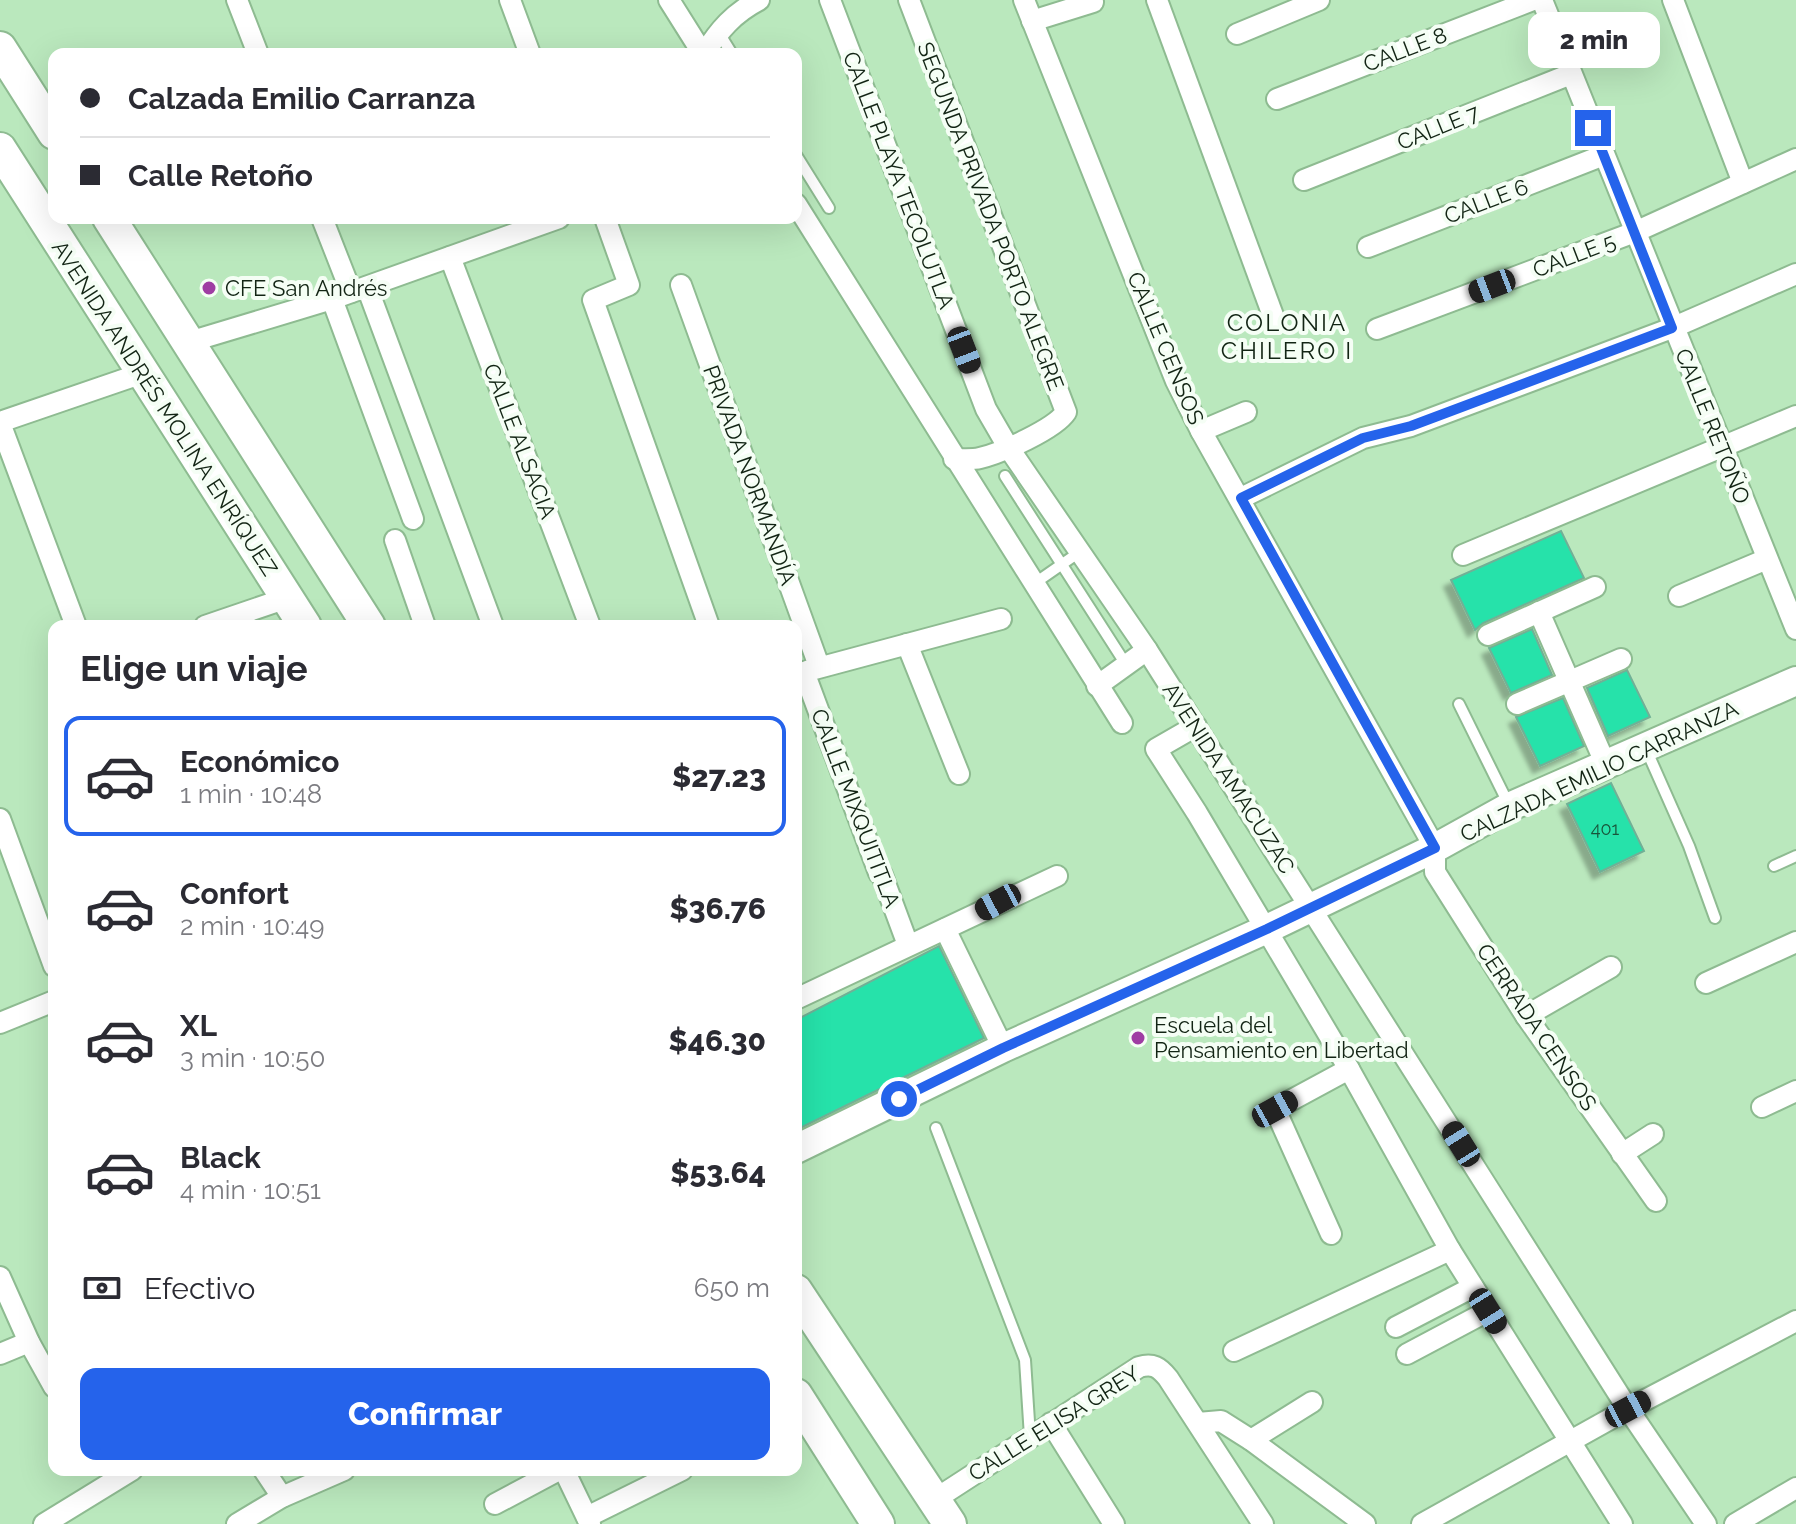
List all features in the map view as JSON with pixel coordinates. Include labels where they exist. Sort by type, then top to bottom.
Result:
[{"type":"main road","points":[[0,48],[48,119]]},
{"type":"main road","name":"AVENIDA ANDRÉS MOLINA ENRÍQUEZ","points":[[0,149],[301,620]]},
{"type":"main road","points":[[113,224],[365,620]]},
{"type":"main road","points":[[802,1300],[942,1512]]},
{"type":"main road","points":[[802,1404],[878,1524]]},
{"type":"street","points":[[237,0],[256,48]]},
{"type":"street","points":[[510,0],[528,48]]},
{"type":"street","points":[[669,0],[700,48]]},
{"type":"street","points":[[708,48],[736,5],[759,0]]},
{"type":"street","name":"CALLE PLAYA TECOLUTLA","points":[[830,0],[986,409],[1008,447]]},
{"type":"street","name":"SEGUNDA PRIVADA PORTO ALEGRE","points":[[909,0],[1066,412],[1060,421],[1008,447]]},
{"type":"street","name":"CALLE CENSOS","points":[[1024,0],[1176,381],[1435,848]]},
{"type":"street","points":[[1157,0],[1275,321]]},
{"type":"street","points":[[1237,34],[1319,0]]},
{"type":"street","name":"CALLE 8","points":[[1277,99],[1533,0]]},
{"type":"street","name":"CALLE RETOÑO","points":[[1542,0],[1796,629]]},
{"type":"street","points":[[1673,0],[1743,183]]},
{"type":"street","points":[[1032,21],[1093,2]]},
{"type":"street","name":"CALLE 7","points":[[1304,180],[1571,74]]},
{"type":"street","name":"CALLE 6","points":[[1368,247],[1604,155]]},
{"type":"street","name":"CALLE 5","points":[[1377,329],[1635,232],[1796,159]]},
{"type":"street","points":[[802,214],[1122,723]]},
{"type":"street","points":[[324,224],[350,293],[490,620]]},
{"type":"street","points":[[189,342],[350,293],[542,224]]},
{"type":"street","points":[[607,224],[629,285],[593,300],[707,620]]},
{"type":"street","name":"CALLE ALSACIA","points":[[450,257],[588,620]]},
{"type":"street","points":[[1241,498],[1363,438],[1411,426],[1672,328],[1796,274]]},
{"type":"street","name":"PRIVADA NORMANDÍA","points":[[681,285],[790,620]]},
{"type":"street","points":[[350,293],[413,519]]},
{"type":"street","points":[[74,620],[0,423],[143,373]]},
{"type":"street","points":[[1201,431],[1246,412]]},
{"type":"street","points":[[1463,555],[1796,416]]},
{"type":"street","points":[[954,459],[979,459],[1008,447]]},
{"type":"street","name":"AVENIDA AMACUZAC","points":[[1008,447],[1147,650],[1628,1409],[1706,1524]]},
{"type":"street","points":[[395,540],[423,620]]},
{"type":"street","points":[[1679,596],[1767,559]]},
{"type":"street","points":[[1488,635],[1595,587]]},
{"type":"street","points":[[223,620],[287,598]]},
{"type":"street","points":[[1539,612],[1606,765]]},
{"type":"street","points":[[807,671],[1001,619]]},
{"type":"street","points":[[907,644],[959,774]]},
{"type":"street","points":[[1097,686],[1147,650]]},
{"type":"street","points":[[1517,704],[1621,659]]},
{"type":"street","name":"CALLE MIXQUITITLA","points":[[807,671],[908,945]]},
{"type":"street","name":"CALZADA EMILIO CARRANZA","points":[[802,1146],[1003,1048],[1267,929],[1435,848],[1509,807],[1796,681]]},
{"type":"street","name":"AVENIDA AMACUZAC","points":[[1196,726],[1156,749],[1267,929],[1450,1250],[1622,1524]]},
{"type":"street","points":[[0,819],[48,950]]},
{"type":"street","name":"CERRADA CENSOS","points":[[1435,848],[1435,872],[1526,1016],[1656,1201]]},
{"type":"street","points":[[802,996],[1057,876]]},
{"type":"street","points":[[945,929],[1003,1048]]},
{"type":"street","points":[[1706,983],[1796,942]]},
{"type":"street","points":[[1526,1016],[1611,967]]},
{"type":"street","points":[[0,1023],[48,1003]]},
{"type":"street","points":[[1331,1234],[1275,1109],[1349,1069]]},
{"type":"street","points":[[1762,1107],[1796,1091]]},
{"type":"street","points":[[1622,1154],[1653,1134]]},
{"type":"street","points":[[1234,1351],[1450,1250]]},
{"type":"street","points":[[0,1277],[48,1376]]},
{"type":"street","points":[[1396,1327],[1473,1287]]},
{"type":"street","points":[[1407,1354],[1488,1311]]},
{"type":"street","points":[[1422,1524],[1569,1441],[1796,1321]]},
{"type":"street","points":[[0,1354],[29,1342]]},
{"type":"street","name":"CALLE ELISA GREY","points":[[942,1512],[1030,1437],[1139,1367],[1150,1364],[1159,1368],[1198,1423]]},
{"type":"street","points":[[1251,1440],[1312,1402]]},
{"type":"street","points":[[1263,1524],[1198,1423],[1221,1421],[1365,1524]]},
{"type":"street","points":[[1051,1423],[1114,1524]]},
{"type":"street","points":[[268,1476],[282,1497]]},
{"type":"street","points":[[237,1524],[282,1497],[330,1476]]},
{"type":"street","points":[[495,1504],[549,1476]]},
{"type":"street","points":[[564,1476],[589,1521],[671,1476]]},
{"type":"street","points":[[44,1524],[105,1477]]},
{"type":"street","points":[[1735,1524],[1796,1488]]},
{"type":"lane","points":[[718,31],[728,48]]},
{"type":"lane","points":[[802,165],[829,208]]},
{"type":"lane","points":[[1005,476],[1125,663]]},
{"type":"lane","points":[[1035,583],[1081,551]]},
{"type":"lane","points":[[1459,704],[1509,807]]},
{"type":"lane","points":[[1645,747],[1689,846],[1715,918]]},
{"type":"lane","points":[[1774,866],[1796,856]]},
{"type":"lane","points":[[936,1128],[1025,1360],[1030,1437]]},
{"type":"building","points":[[1561,531],[1584,578],[1483,623],[1475,630],[1451,580]]},
{"type":"building","points":[[1532,629],[1552,675],[1511,693],[1489,648]]},
{"type":"building","points":[[1627,670],[1650,717],[1608,736],[1587,688]]},
{"type":"building","points":[[1563,698],[1584,746],[1540,766],[1516,717]]},
{"type":"building","points":[[1611,783],[1644,851],[1600,872],[1567,804]]},
{"type":"building","points":[[939,946],[984,1038],[802,1127],[802,1017]]},
{"type":"place","name":"CFE San Andrés","points":[[209,288]]},
{"type":"place","name":"Escuela del Pensamiento en Libertad","points":[[1138,1038]]},
{"type":"district","name":"COLONIA CHILERO I","points":[[1287,336]]},
{"type":"route","points":[[899,1099],[1435,848],[1241,498],[1363,438],[1411,426],[1672,328],[1593,128]]}]
